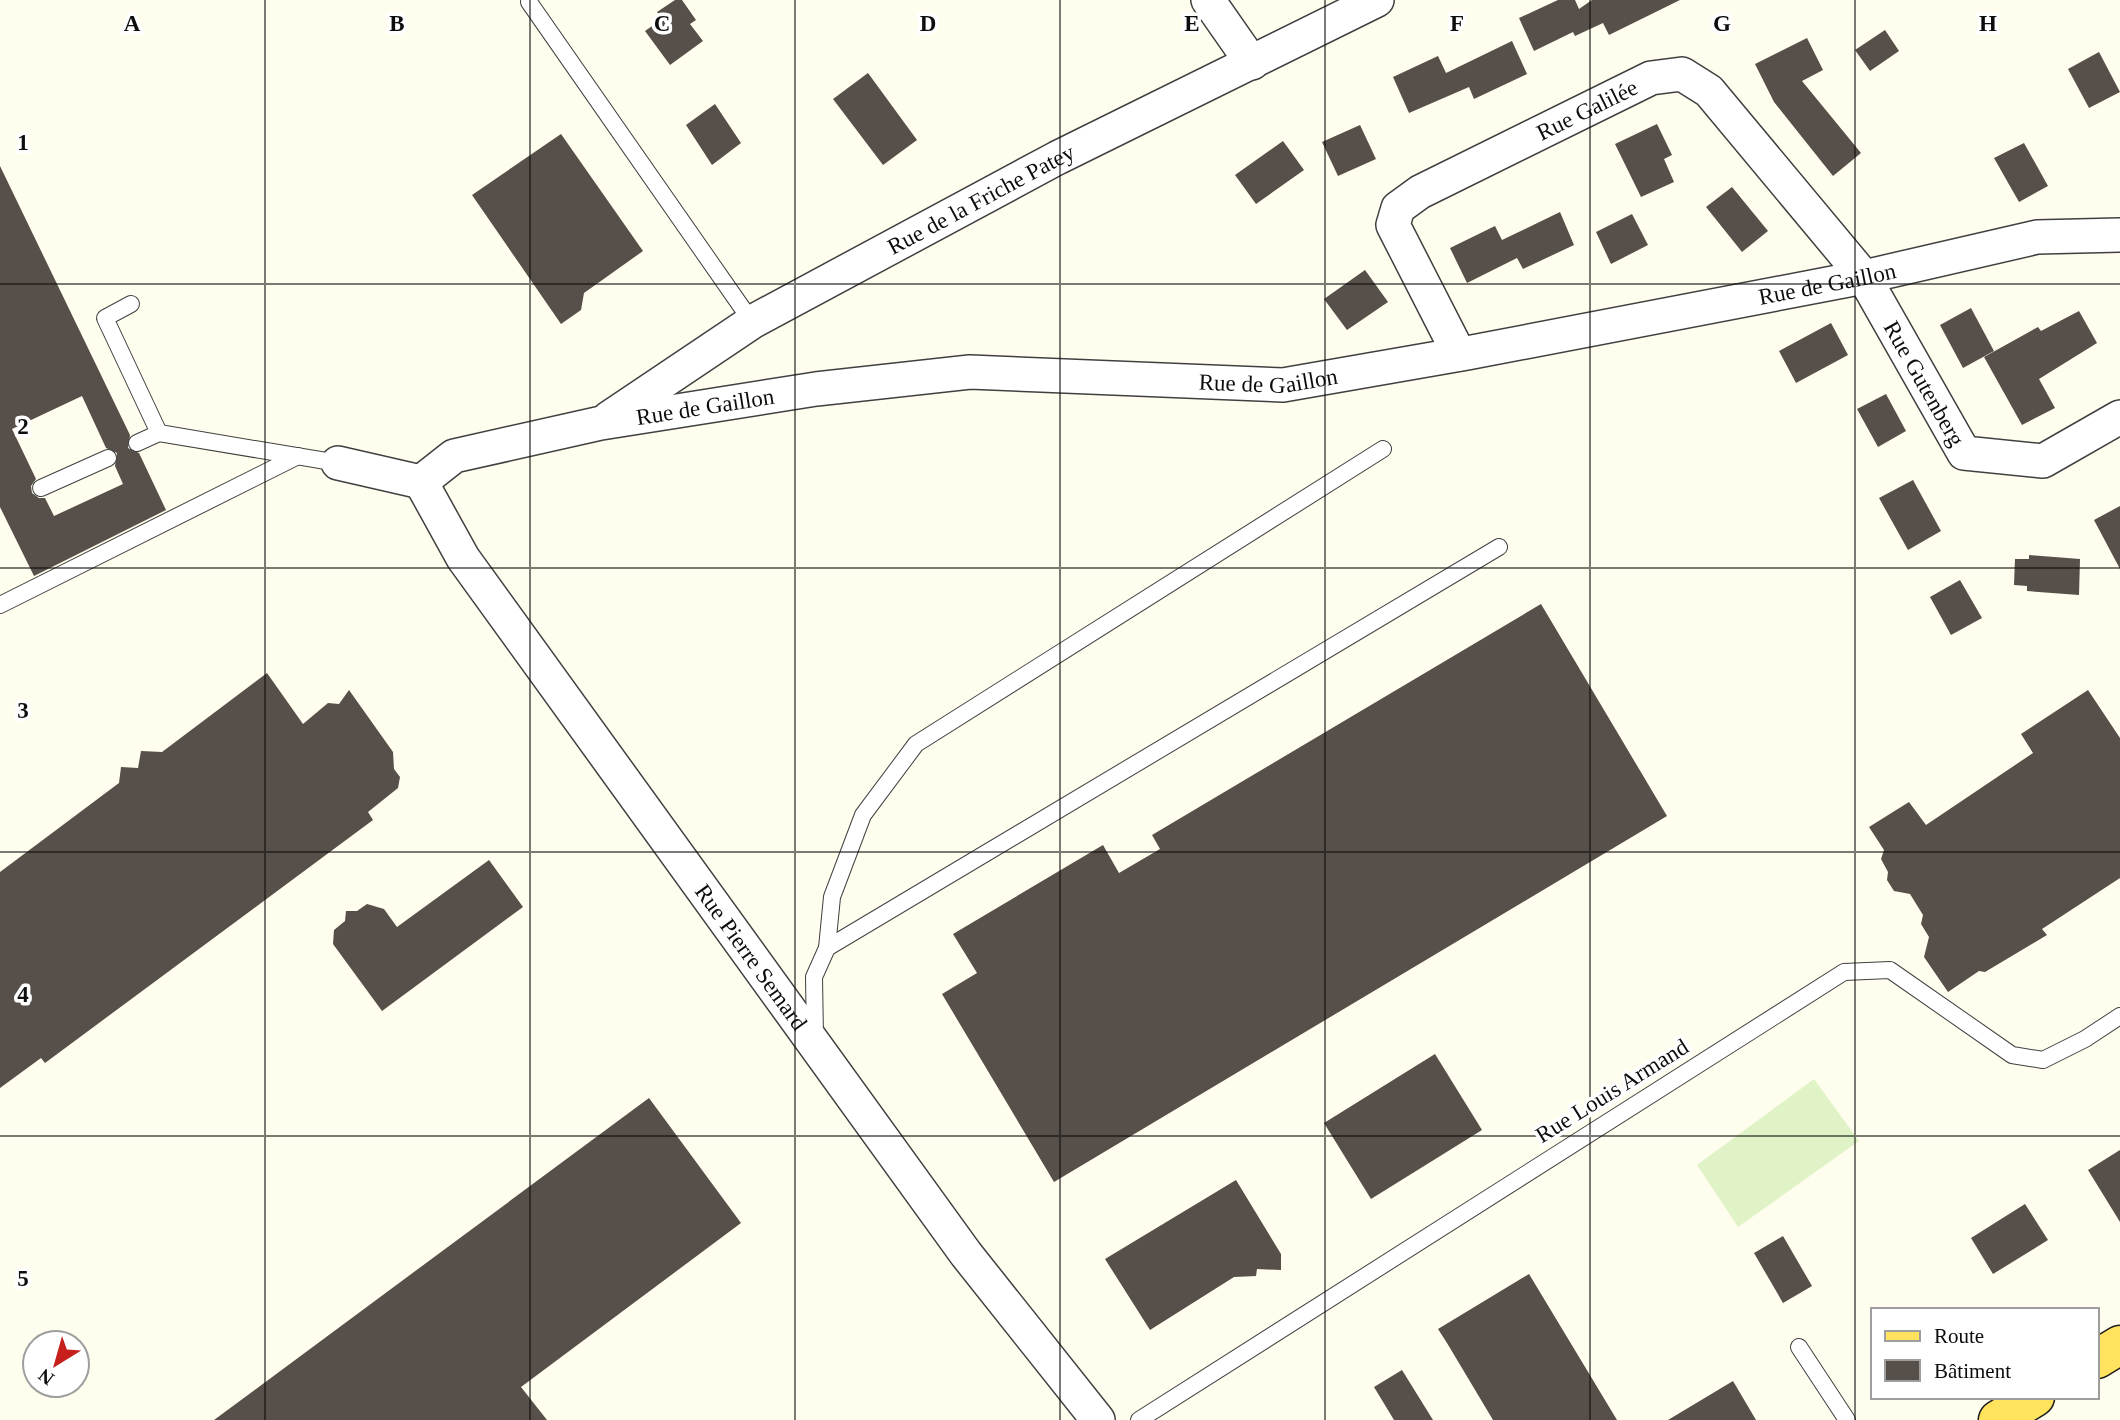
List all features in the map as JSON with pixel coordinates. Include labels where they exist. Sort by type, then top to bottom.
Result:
[{"type":"main road","points":[[2099,1358],[2120,1345]]},
{"type":"main road","points":[[1998,1420],[2032,1399]]},
{"type":"street","points":[[1208,0],[1252,63]]},
{"type":"street","name":"Rue de la Friche Patey","points":[[601,423],[752,322],[1057,158],[1377,0]]},
{"type":"street","name":"Rue Galilée","points":[[1459,354],[1393,225],[1398,208],[1420,192],[1651,78],[1682,74],[1709,91],[1864,276]]},
{"type":"street","name":"Rue de Gaillon","points":[[421,482],[454,456],[601,423],[816,389],[971,372],[1283,384],[1459,354],[1864,276],[2036,237],[2120,235]]},
{"type":"street","name":"Rue Gutenberg","points":[[1864,276],[1964,453],[2043,461],[2120,417]]},
{"type":"street","points":[[338,463],[421,482]]},
{"type":"street","name":"Rue Pierre Semard","points":[[421,482],[463,558],[966,1254],[1098,1420]]},
{"type":"lane","points":[[529,2],[752,322]]},
{"type":"lane","points":[[131,304],[105,318],[159,433]]},
{"type":"lane","points":[[137,443],[159,433],[338,463]]},
{"type":"lane","points":[[815,1043],[814,977],[827,948],[832,897],[863,815],[916,744],[1383,449]]},
{"type":"lane","points":[[0,605],[298,456]]},
{"type":"lane","points":[[41,488],[108,458]]},
{"type":"lane","points":[[827,948],[1499,547]]},
{"type":"lane","name":"Rue Louis Armand","points":[[1139,1420],[1844,972],[1890,970],[2012,1055],[2043,1060],[2085,1039],[2120,1016]]},
{"type":"lane","points":[[1799,1347],[1847,1420]]},
{"type":"green space","points":[[1814,1079],[1859,1141],[1738,1227],[1697,1165]]},
{"type":"building","points":[[675,0],[682,0],[696,20],[690,24],[703,41],[670,65],[645,31],[662,19],[657,12]]},
{"type":"building","points":[[1558,0],[1575,0],[1579,9],[1592,0],[1680,0],[1609,35],[1603,23],[1575,36],[1573,32],[1534,51],[1519,18]]},
{"type":"building","points":[[1885,30],[1899,51],[1870,71],[1855,50]]},
{"type":"building","points":[[1807,38],[1823,70],[1802,81],[1861,153],[1833,176],[1774,102],[1755,64]]},
{"type":"building","points":[[1512,41],[1527,74],[1474,99],[1469,87],[1409,113],[1393,77],[1438,56],[1446,73]]},
{"type":"building","points":[[2099,52],[2120,92],[2089,108],[2068,69]]},
{"type":"building","points":[[868,73],[917,140],[883,165],[833,99]]},
{"type":"building","points":[[715,104],[741,143],[712,165],[686,125]]},
{"type":"building","points":[[1657,124],[1672,155],[1664,159],[1674,182],[1641,197],[1615,144]]},
{"type":"building","points":[[1360,125],[1376,159],[1338,176],[1322,142]]},
{"type":"building","points":[[561,134],[643,251],[584,293],[581,310],[561,324],[472,195]]},
{"type":"building","points":[[1283,141],[1304,170],[1256,204],[1235,175]]},
{"type":"building","points":[[2024,143],[2048,186],[2019,202],[1994,158]]},
{"type":"building","points":[[0,166],[130,435],[128,448],[139,453],[166,510],[34,576],[0,507]],"holes":[[[82,396],[106,448],[117,453],[115,466],[123,484],[54,516],[45,498],[39,498],[32,493],[31,486],[36,479],[12,429]]]},
{"type":"building","points":[[1732,187],[1768,231],[1742,252],[1706,207]]},
{"type":"building","points":[[1560,212],[1574,245],[1523,269],[1517,258],[1467,283],[1450,248],[1495,226],[1502,240]]},
{"type":"building","points":[[1632,214],[1648,245],[1611,264],[1596,232]]},
{"type":"building","points":[[1365,270],[1388,302],[1347,330],[1324,299]]},
{"type":"building","points":[[1971,308],[1994,351],[1963,368],[1940,325]]},
{"type":"building","points":[[2079,311],[2097,343],[2039,379],[2055,408],[2022,425],[1984,357],[2038,327],[2041,331]]},
{"type":"building","points":[[1831,323],[1848,355],[1796,383],[1779,351]]},
{"type":"building","points":[[1886,394],[1906,431],[1878,447],[1857,409]]},
{"type":"building","points":[[1913,480],[1941,531],[1908,550],[1879,498]]},
{"type":"building","points":[[2120,506],[2120,569],[2094,520]]},
{"type":"building","points":[[2029,555],[2080,559],[2079,595],[2027,591],[2027,586],[2014,585],[2015,559],[2029,559]]},
{"type":"building","points":[[1960,580],[1982,618],[1951,635],[1930,597]]},
{"type":"building","points":[[1541,604],[1667,816],[1054,1182],[942,994],[977,973],[953,934],[1103,845],[1119,873],[1160,849],[1152,835]]},
{"type":"building","points":[[267,673],[303,724],[328,703],[339,704],[349,690],[393,752],[394,769],[400,777],[398,788],[368,812],[373,820],[45,1063],[41,1058],[0,1088],[0,872],[119,783],[121,767],[138,768],[141,751],[162,752]]},
{"type":"building","points":[[2088,690],[2120,738],[2120,878],[2042,929],[2047,935],[1985,972],[1979,971],[1948,992],[1924,957],[1929,937],[1921,924],[1923,915],[1910,894],[1894,891],[1887,880],[1888,872],[1881,859],[1884,850],[1869,827],[1909,802],[1926,825],[2033,753],[2021,734]]},
{"type":"building","points":[[489,860],[523,907],[382,1011],[333,944],[334,930],[345,921],[346,911],[357,911],[367,904],[384,909],[397,927]]},
{"type":"building","points":[[1435,1054],[1482,1130],[1371,1199],[1324,1123]]},
{"type":"building","points":[[649,1098],[741,1223],[521,1387],[547,1420],[214,1420]]},
{"type":"building","points":[[2120,1150],[2120,1222],[2088,1170]]},
{"type":"building","points":[[1236,1180],[1281,1254],[1281,1270],[1257,1269],[1256,1276],[1234,1277],[1150,1330],[1105,1259]]},
{"type":"building","points":[[2025,1204],[2048,1240],[1993,1274],[1971,1238]]},
{"type":"building","points":[[1783,1236],[1812,1286],[1783,1303],[1754,1253]]},
{"type":"building","points":[[1529,1274],[1617,1420],[1493,1420],[1438,1329]]},
{"type":"building","points":[[1402,1370],[1433,1420],[1394,1420],[1374,1387]]},
{"type":"building","points":[[1733,1381],[1756,1420],[1668,1420]]}]
